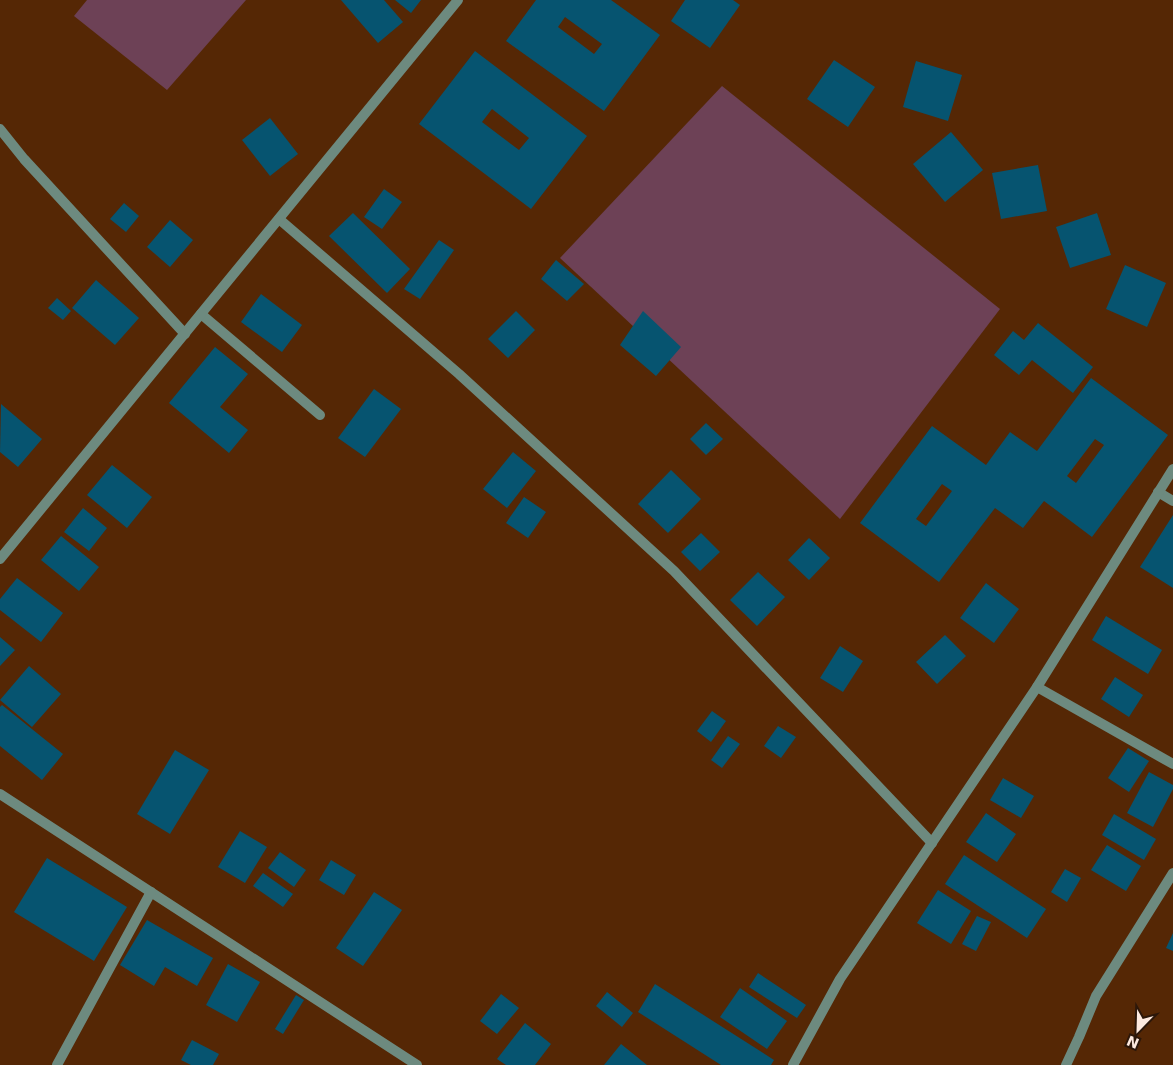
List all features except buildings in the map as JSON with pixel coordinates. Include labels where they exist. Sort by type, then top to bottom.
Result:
[{"type":"street","points":[[0,560],[458,0]]},
{"type":"street","points":[[0,129],[24,159],[185,334]]},
{"type":"street","points":[[279,219],[459,374],[674,571],[932,843]]},
{"type":"street","points":[[201,314],[320,415]]},
{"type":"street","points":[[793,1065],[840,979],[1037,687],[1173,468]]},
{"type":"street","points":[[1158,492],[1173,501]]},
{"type":"street","points":[[1037,687],[1173,764]]},
{"type":"street","points":[[0,794],[417,1065]]},
{"type":"street","points":[[1066,1065],[1080,1037],[1096,996],[1173,873]]},
{"type":"street","points":[[57,1065],[151,892]]},
{"type":"shaded area","points":[[87,0],[246,0],[167,90],[74,16]]},
{"type":"shaded area","points":[[722,86],[1000,309],[840,519],[560,258]]}]
